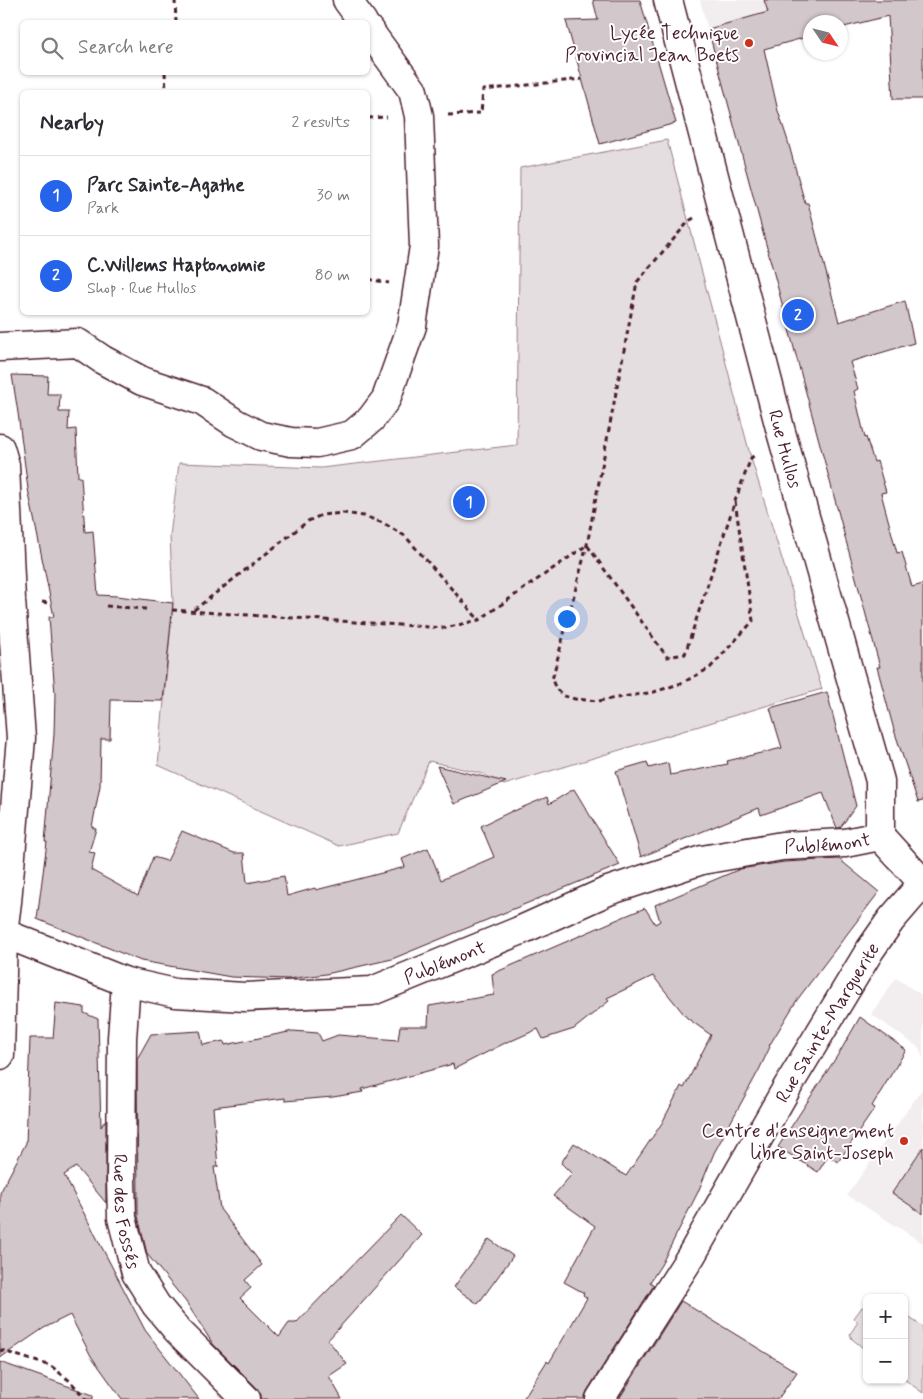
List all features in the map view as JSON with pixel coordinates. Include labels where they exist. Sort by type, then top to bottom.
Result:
[{"type":"street","points":[[347,0],[362,20]]},
{"type":"street","name":"Rue Hullos","points":[[668,0],[781,432],[880,780],[880,836]]},
{"type":"street","points":[[0,346],[78,343],[103,360],[142,381],[202,401],[234,423],[262,436],[291,442],[318,443],[352,435],[371,418],[386,399],[412,326],[424,246],[418,116],[413,91],[370,31]]},
{"type":"street","points":[[0,448],[5,465],[20,738],[7,902],[1,934],[0,1055]]},
{"type":"street","points":[[880,836],[923,883]]},
{"type":"street","name":"Publémont","points":[[1,934],[126,982],[174,994],[245,997],[372,991],[519,931],[608,890],[702,860],[782,846],[845,843],[880,836]]},
{"type":"street","name":"Rue Sainte-Marguerite","points":[[600,1399],[691,1256],[788,1086],[870,950],[890,920],[923,883]]},
{"type":"street","name":"Rue des Fossés","points":[[126,982],[122,1038],[122,1218],[136,1273],[156,1305],[177,1330],[246,1399]]},
{"type":"path","points":[[175,0],[176,20]]},
{"type":"path","points":[[165,75],[166,90]]},
{"type":"path","points":[[418,116],[482,113],[483,90],[582,79]]},
{"type":"path","points":[[721,203],[689,220],[637,282],[587,545],[552,680],[556,689],[564,696],[598,701],[654,692],[682,683],[710,668],[754,621],[735,501]]},
{"type":"path","points":[[587,545],[667,657],[686,654],[735,501],[751,458],[781,432]]},
{"type":"path","points":[[194,610],[308,521],[322,515],[344,512],[364,516],[383,523],[405,536],[479,620]]},
{"type":"path","points":[[172,610],[445,628],[479,620],[587,545]]},
{"type":"path","points":[[106,606],[146,609]]},
{"type":"path","points":[[0,1350],[51,1366],[70,1380],[86,1399]]},
{"type":"shaded area","name":"Lycée Technique Provincial Jean Boets","points":[[700,0],[886,0],[888,14],[848,26],[848,15],[803,15],[803,38],[764,49],[771,74],[734,84],[734,88],[724,91]]},
{"type":"shaded area","points":[[667,140],[751,458],[822,689],[504,785],[483,774],[429,761],[398,833],[339,846],[158,765],[173,603],[170,536],[179,463],[321,468],[517,445],[520,168]]},
{"type":"shaded area","points":[[896,978],[923,996],[923,1059],[919,1048],[871,1014]]},
{"type":"shaded area","name":"Centre d'enseignement libre Saint-Joseph","points":[[923,1088],[923,1243],[847,1195]]},
{"type":"shaded area","points":[[863,1307],[863,1348],[852,1339],[850,1334],[858,1322],[854,1318]]},
{"type":"shaded area","points":[[908,1317],[923,1327],[923,1393],[908,1382]]},
{"type":"building","points":[[593,0],[640,0],[676,123],[600,144],[566,21],[598,20]]},
{"type":"building","points":[[764,0],[923,0],[923,99],[893,99],[888,16],[848,26],[848,15],[803,15],[803,38],[764,49],[778,111],[805,203],[808,203],[839,322],[905,301],[914,343],[850,362],[858,389],[854,391],[865,438],[874,462],[877,461],[886,492],[881,493],[897,553],[902,552],[912,587],[923,584],[923,801],[918,802],[894,730],[877,667],[880,667],[708,29],[768,12]]},
{"type":"building","points":[[12,375],[48,376],[47,394],[60,394],[59,412],[69,412],[68,430],[76,429],[78,477],[81,477],[85,532],[93,531],[98,595],[173,603],[163,701],[111,700],[110,739],[101,739],[100,786],[92,827],[96,829],[89,852],[95,853],[91,870],[138,896],[153,857],[167,861],[182,831],[234,853],[244,853],[247,883],[284,876],[287,896],[405,867],[402,859],[428,848],[441,880],[494,857],[481,826],[547,797],[549,804],[574,789],[620,865],[392,959],[326,974],[288,979],[231,977],[141,961],[37,919],[47,842],[45,842],[54,734],[55,694],[49,617],[54,617],[28,489]]},
{"type":"building","points":[[827,692],[856,806],[840,828],[837,828],[823,793],[761,815],[759,808],[641,857],[616,771],[647,762],[649,768],[668,763],[670,775],[728,764],[727,761],[782,748],[770,708]]},
{"type":"building","points":[[437,766],[506,782],[454,804]]},
{"type":"building","points":[[839,859],[879,892],[797,1000],[769,1046],[759,1070],[714,1153],[698,1192],[661,1265],[650,1282],[654,1285],[587,1391],[584,1399],[523,1399],[547,1361],[549,1363],[587,1298],[583,1295],[584,1293],[564,1282],[595,1226],[553,1196],[572,1174],[561,1163],[574,1143],[626,1176],[662,1123],[681,1086],[684,1088],[711,1035],[687,1018],[653,976],[607,998],[609,1001],[574,1029],[543,1039],[538,1029],[511,1040],[454,1069],[453,1064],[362,1089],[363,1092],[333,1097],[285,1101],[285,1098],[213,1107],[218,1167],[214,1167],[220,1209],[262,1265],[245,1280],[251,1288],[240,1298],[279,1337],[289,1323],[296,1323],[401,1215],[422,1235],[328,1340],[347,1364],[329,1376],[342,1399],[261,1399],[261,1394],[257,1388],[213,1344],[186,1302],[147,1254],[138,1216],[137,1059],[151,1034],[200,1031],[203,1045],[224,1041],[225,1045],[293,1031],[318,1033],[322,1041],[338,1035],[398,1040],[400,1026],[428,1026],[429,1006],[494,995],[492,974],[623,917],[645,908],[655,924],[660,921],[655,905],[740,869],[784,862]]},
{"type":"building","points":[[56,1003],[84,1007],[84,1013],[98,1019],[101,1127],[106,1119],[106,1203],[76,1167],[64,1175],[145,1330],[199,1399],[122,1399],[91,1356],[70,1315],[44,1328],[0,1358],[0,1193],[26,1143],[30,1038],[53,1038]]},
{"type":"building","points":[[860,1017],[906,1050],[872,1106],[875,1108],[838,1162],[828,1156],[818,1172],[778,1147],[841,1050]]},
{"type":"building","points":[[923,1147],[923,1214],[892,1193]]},
{"type":"building","points":[[489,1239],[513,1256],[478,1304],[454,1287]]},
{"type":"building","points":[[681,1301],[797,1372],[778,1399],[619,1399]]},
{"type":"building","points":[[0,1362],[93,1395],[93,1399],[0,1399]]},
{"type":"place","name":"Lycée Technique Provincial Jean Boets","points":[[749,43]]},
{"type":"place","name":"C.Willems Haptonomie","points":[[798,315]]},
{"type":"place","name":"Parc Sainte-Agathe","points":[[469,502]]},
{"type":"place","name":"Centre d'enseignement libre Saint-Joseph","points":[[904,1141]]}]
